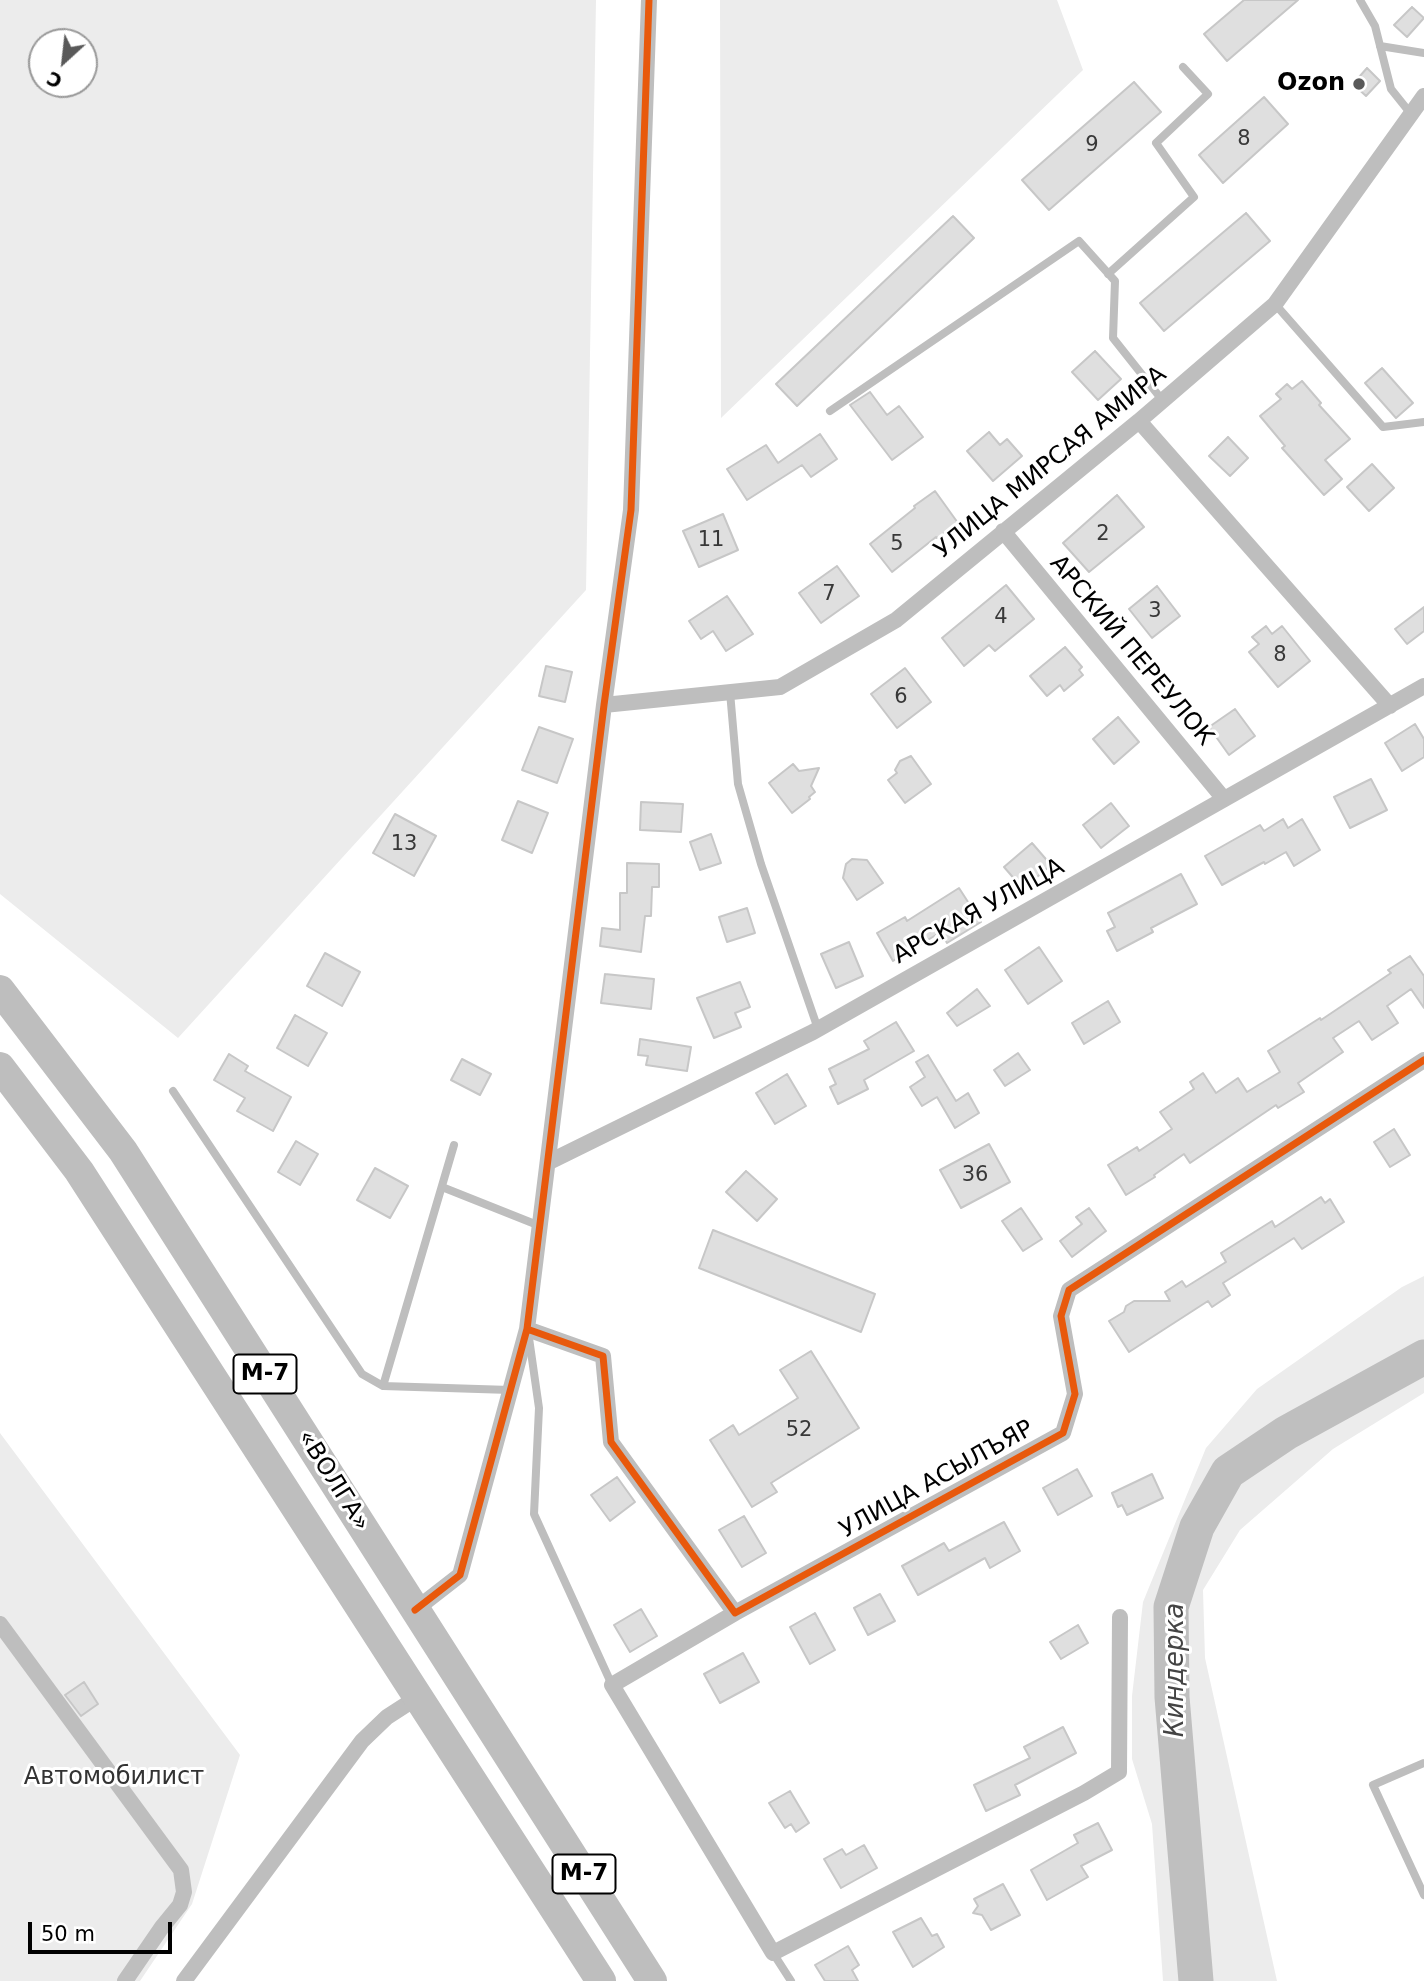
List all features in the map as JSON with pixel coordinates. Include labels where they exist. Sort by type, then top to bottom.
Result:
[{"type":"highway","name":"«ВОЛГА»","points":[[0,990],[123,1151],[652,1981]]},
{"type":"highway","name":"«ВОЛГА»","points":[[0,1067],[79,1171],[601,1981]]},
{"type":"street","points":[[415,1610],[460,1575],[527,1329],[604,705],[631,510],[649,0]]},
{"type":"street","name":"УЛИЦА МИРСАЯ АМИРА","points":[[604,705],[780,687],[896,620],[1163,401],[1275,304],[1424,96]]},
{"type":"street","points":[[1139,421],[1390,706]]},
{"type":"street","name":"АРСКИЙ ПЕРЕУЛОК","points":[[1003,531],[1224,799]]},
{"type":"street","name":"АРСКАЯ УЛИЦА","points":[[549,1162],[818,1029],[1424,686]]},
{"type":"street","name":"УЛИЦА АСЫЛЪЯР","points":[[612,1685],[735,1613],[1063,1433],[1076,1394],[1062,1316],[1069,1290],[1424,1060]]},
{"type":"street","points":[[527,1329],[603,1356],[611,1442],[735,1613]]},
{"type":"street","points":[[612,1685],[773,1953],[1084,1793],[1119,1772],[1120,1617]]},
{"type":"street","points":[[0,1624],[181,1870],[184,1892],[180,1905],[125,1981]]},
{"type":"street","points":[[184,1981],[362,1741],[387,1717],[418,1697]]},
{"type":"lane","points":[[1360,0],[1375,26],[1391,89],[1411,114]]},
{"type":"lane","points":[[1380,46],[1424,53]]},
{"type":"lane","points":[[1108,274],[1194,197],[1156,143],[1208,94],[1183,67]]},
{"type":"lane","points":[[830,411],[1079,240],[1115,281],[1113,338],[1163,401]]},
{"type":"lane","points":[[1275,304],[1383,427],[1424,422]]},
{"type":"lane","points":[[730,692],[738,784],[761,864],[818,1029]]},
{"type":"lane","points":[[173,1091],[362,1374],[383,1385],[510,1390]]},
{"type":"lane","points":[[383,1385],[454,1145]]},
{"type":"lane","points":[[442,1187],[541,1226]]},
{"type":"lane","points":[[527,1329],[539,1408],[534,1514],[612,1685]]},
{"type":"lane","points":[[1424,1763],[1373,1785],[1424,1895]]},
{"type":"lane","points":[[773,1953],[791,1981]]},
{"type":"green space","points":[[0,0],[596,0],[586,590],[178,1038],[0,894]]},
{"type":"green space","points":[[720,0],[1057,0],[1083,70],[721,418]]},
{"type":"green space","points":[[1424,1276],[1424,1393],[1333,1449],[1240,1530],[1203,1590],[1205,1658],[1277,1981],[1163,1981],[1152,1824],[1132,1759],[1132,1696],[1143,1602],[1206,1448],[1257,1389],[1402,1287]]},
{"type":"green space","name":"Автомобилист","points":[[0,1433],[240,1755],[192,1904],[140,1981],[0,1981]]},
{"type":"building","points":[[1244,0],[1298,0],[1227,61],[1204,34]]},
{"type":"building","points":[[1412,7],[1424,18],[1407,37],[1394,25]]},
{"type":"building","points":[[1367,68],[1380,81],[1366,96],[1353,84]]},
{"type":"building","points":[[1134,82],[1161,112],[1049,210],[1022,180]]},
{"type":"building","points":[[1264,97],[1288,124],[1223,183],[1199,155]]},
{"type":"building","points":[[1246,213],[1270,241],[1164,331],[1140,303]]},
{"type":"building","points":[[953,216],[974,238],[797,406],[776,384]]},
{"type":"building","points":[[1095,351],[1121,379],[1098,400],[1072,372]]},
{"type":"building","points":[[1382,368],[1413,403],[1396,418],[1365,383]]},
{"type":"building","points":[[1302,381],[1321,403],[1319,405],[1350,439],[1325,460],[1342,479],[1324,495],[1282,448],[1285,446],[1260,416],[1281,399],[1276,394],[1287,384],[1292,389]]},
{"type":"building","points":[[870,392],[887,415],[899,406],[923,437],[892,460],[850,405]]},
{"type":"building","points":[[989,432],[1000,445],[1007,439],[1022,456],[993,481],[967,451]]},
{"type":"building","points":[[820,434],[837,459],[811,477],[802,465],[747,500],[727,469],[766,445],[778,463]]},
{"type":"building","points":[[1228,437],[1248,458],[1230,476],[1209,456]]},
{"type":"building","points":[[1372,464],[1394,488],[1369,511],[1347,487]]},
{"type":"building","points":[[935,491],[958,523],[892,572],[870,544]]},
{"type":"building","points":[[1117,495],[1144,527],[1089,572],[1063,543]]},
{"type":"building","points":[[723,514],[738,550],[699,567],[683,531]]},
{"type":"building","points":[[837,566],[859,596],[821,623],[799,593]]},
{"type":"building","points":[[1006,585],[1034,619],[995,651],[989,645],[964,666],[942,638]]},
{"type":"building","points":[[1157,586],[1180,616],[1152,638],[1129,609]]},
{"type":"building","points":[[727,596],[753,634],[726,651],[713,631],[701,639],[689,621]]},
{"type":"building","points":[[1424,607],[1424,631],[1407,644],[1395,629]]},
{"type":"building","points":[[1266,626],[1272,634],[1282,626],[1310,661],[1278,687],[1249,652],[1259,644],[1252,637]]},
{"type":"building","points":[[1065,647],[1082,667],[1079,670],[1083,675],[1064,691],[1060,685],[1047,696],[1030,676]]},
{"type":"building","points":[[546,666],[572,672],[565,702],[539,696]]},
{"type":"building","points":[[905,668],[931,702],[897,728],[871,694]]},
{"type":"building","points":[[1235,709],[1255,736],[1229,755],[1209,727]]},
{"type":"building","points":[[1118,717],[1139,742],[1114,764],[1093,739]]},
{"type":"building","points":[[1415,724],[1424,739],[1424,757],[1402,771],[1385,743]]},
{"type":"building","points":[[539,727],[573,739],[557,783],[522,770]]},
{"type":"building","points":[[911,756],[931,784],[905,803],[888,780],[897,773],[895,770],[900,761]]},
{"type":"building","points":[[793,764],[799,771],[819,768],[811,786],[815,792],[792,813],[769,783]]},
{"type":"building","points":[[1371,779],[1387,810],[1350,828],[1334,797]]},
{"type":"building","points":[[518,801],[548,813],[532,853],[502,840]]},
{"type":"building","points":[[641,802],[683,804],[681,832],[640,830]]},
{"type":"building","points":[[1111,803],[1129,826],[1101,848],[1083,825]]},
{"type":"building","points":[[395,814],[436,836],[414,876],[373,853]]},
{"type":"building","points":[[1283,819],[1288,828],[1302,819],[1320,850],[1294,866],[1286,852],[1222,885],[1205,856],[1260,825],[1264,831]]},
{"type":"building","points":[[711,834],[721,863],[700,870],[690,842]]},
{"type":"building","points":[[1032,843],[1051,865],[1023,889],[1004,867]]},
{"type":"building","points":[[852,859],[867,860],[883,883],[857,900],[843,878],[846,864]]},
{"type":"building","points":[[627,863],[659,864],[659,887],[652,887],[651,916],[645,916],[641,952],[600,946],[602,928],[620,930],[620,893],[627,893]]},
{"type":"building","points":[[1181,874],[1197,904],[1151,928],[1153,932],[1117,951],[1107,931],[1115,927],[1108,913]]},
{"type":"building","points":[[959,888],[981,922],[947,943],[941,932],[893,961],[877,933],[905,917],[907,921]]},
{"type":"building","points":[[747,908],[755,933],[727,942],[719,917]]},
{"type":"building","points":[[849,942],[863,976],[836,988],[821,954]]},
{"type":"building","points":[[1039,947],[1062,981],[1028,1004],[1005,970]]},
{"type":"building","points":[[325,953],[360,972],[342,1006],[307,986]]},
{"type":"building","points":[[1410,956],[1424,976],[1424,1008],[1411,989],[1387,1006],[1398,1023],[1372,1040],[1359,1021],[1333,1038],[1343,1052],[1298,1083],[1304,1092],[1278,1108],[1276,1105],[1190,1163],[1184,1154],[1126,1195],[1108,1165],[1137,1147],[1139,1151],[1172,1129],[1160,1112],[1194,1089],[1190,1082],[1203,1073],[1216,1093],[1238,1078],[1247,1092],[1280,1072],[1268,1051],[1320,1018],[1321,1020],[1391,973],[1388,970]]},
{"type":"building","points":[[605,974],[654,979],[651,1009],[601,1003]]},
{"type":"building","points":[[740,982],[750,1007],[735,1013],[741,1027],[714,1038],[697,998]]},
{"type":"building","points":[[977,989],[990,1006],[957,1026],[947,1013]]},
{"type":"building","points":[[1108,1001],[1120,1022],[1084,1044],[1072,1023]]},
{"type":"building","points":[[295,1015],[327,1033],[308,1066],[277,1048]]},
{"type":"building","points":[[896,1022],[914,1051],[864,1080],[868,1089],[838,1104],[830,1087],[836,1084],[829,1069],[869,1049],[864,1041]]},
{"type":"building","points":[[640,1039],[691,1047],[687,1071],[646,1065],[648,1056],[638,1055]]},
{"type":"building","points":[[1018,1053],[1030,1070],[1005,1086],[994,1070]]},
{"type":"building","points":[[229,1054],[248,1066],[245,1071],[291,1097],[273,1131],[237,1111],[245,1098],[214,1080]]},
{"type":"building","points":[[928,1055],[956,1101],[968,1093],[979,1113],[955,1128],[937,1097],[922,1106],[910,1087],[925,1077],[916,1062]]},
{"type":"building","points":[[462,1059],[491,1074],[480,1095],[451,1080]]},
{"type":"building","points":[[787,1074],[806,1106],[775,1124],[756,1093]]},
{"type":"building","points":[[1394,1129],[1410,1155],[1390,1167],[1374,1142]]},
{"type":"building","points":[[296,1141],[318,1154],[300,1185],[278,1172]]},
{"type":"building","points":[[989,1144],[1010,1182],[961,1208],[940,1170]]},
{"type":"building","points":[[375,1168],[408,1186],[390,1218],[357,1200]]},
{"type":"building","points":[[746,1171],[777,1199],[757,1221],[726,1192]]},
{"type":"building","points":[[1321,1197],[1325,1203],[1330,1199],[1344,1222],[1302,1249],[1294,1238],[1223,1283],[1230,1295],[1212,1307],[1208,1301],[1129,1352],[1109,1321],[1124,1312],[1126,1306],[1134,1301],[1170,1301],[1165,1292],[1182,1281],[1186,1287],[1226,1262],[1221,1253],[1272,1221],[1275,1227]]},
{"type":"building","points":[[1021,1208],[1042,1239],[1023,1251],[1002,1221]]},
{"type":"building","points":[[1089,1208],[1106,1231],[1072,1257],[1060,1241],[1082,1224],[1076,1217]]},
{"type":"building","points":[[713,1230],[875,1294],[861,1332],[699,1268]]},
{"type":"building","points":[[811,1351],[859,1428],[771,1483],[777,1492],[752,1507],[710,1440],[733,1425],[739,1435],[798,1398],[780,1370]]},
{"type":"building","points":[[1077,1469],[1092,1496],[1058,1515],[1043,1488]]},
{"type":"building","points":[[1152,1474],[1163,1498],[1127,1515],[1122,1505],[1118,1507],[1112,1493]]},
{"type":"building","points":[[617,1477],[635,1502],[610,1521],[591,1495]]},
{"type":"building","points":[[744,1516],[766,1553],[742,1567],[719,1530]]},
{"type":"building","points":[[1004,1522],[1020,1551],[990,1568],[985,1558],[918,1595],[902,1566],[944,1543],[949,1551]]},
{"type":"building","points":[[880,1594],[895,1621],[868,1635],[854,1608]]},
{"type":"building","points":[[641,1609],[657,1636],[630,1652],[614,1625]]},
{"type":"building","points":[[815,1613],[835,1650],[810,1664],[790,1627]]},
{"type":"building","points":[[1078,1625],[1088,1643],[1061,1659],[1050,1642]]},
{"type":"building","points":[[743,1653],[759,1682],[720,1703],[704,1674]]},
{"type":"building","points":[[84,1682],[98,1704],[81,1716],[65,1695]]},
{"type":"building","points":[[1063,1727],[1076,1753],[1015,1785],[1020,1795],[986,1811],[974,1785],[1030,1758],[1024,1747]]},
{"type":"building","points":[[790,1791],[809,1823],[796,1832],[791,1824],[785,1828],[769,1803]]},
{"type":"building","points":[[1098,1823],[1112,1850],[1081,1866],[1088,1877],[1047,1900],[1031,1870],[1078,1843],[1074,1835]]},
{"type":"building","points":[[864,1845],[877,1868],[841,1888],[824,1859],[842,1849],[846,1855]]},
{"type":"building","points":[[1003,1884],[1020,1915],[991,1930],[982,1915],[973,1913],[978,1906],[974,1899]]},
{"type":"building","points":[[921,1918],[932,1936],[937,1934],[944,1947],[913,1967],[893,1932]]},
{"type":"building","points":[[848,1946],[859,1965],[852,1970],[858,1981],[825,1981],[815,1965]]},
{"type":"waterway","name":"Киндерка","points":[[1196,1981],[1172,1697],[1171,1607],[1197,1527],[1228,1472],[1286,1433],[1424,1357]]},
{"type":"cycle path","points":[[415,1610],[460,1575],[527,1329],[604,705],[631,510],[649,0]]},
{"type":"cycle path","points":[[527,1329],[603,1356],[611,1442],[735,1613],[1063,1433],[1075,1394],[1061,1316],[1069,1290],[1424,1060]]},
{"type":"place","name":"Ozon","points":[[1359,84]]}]
